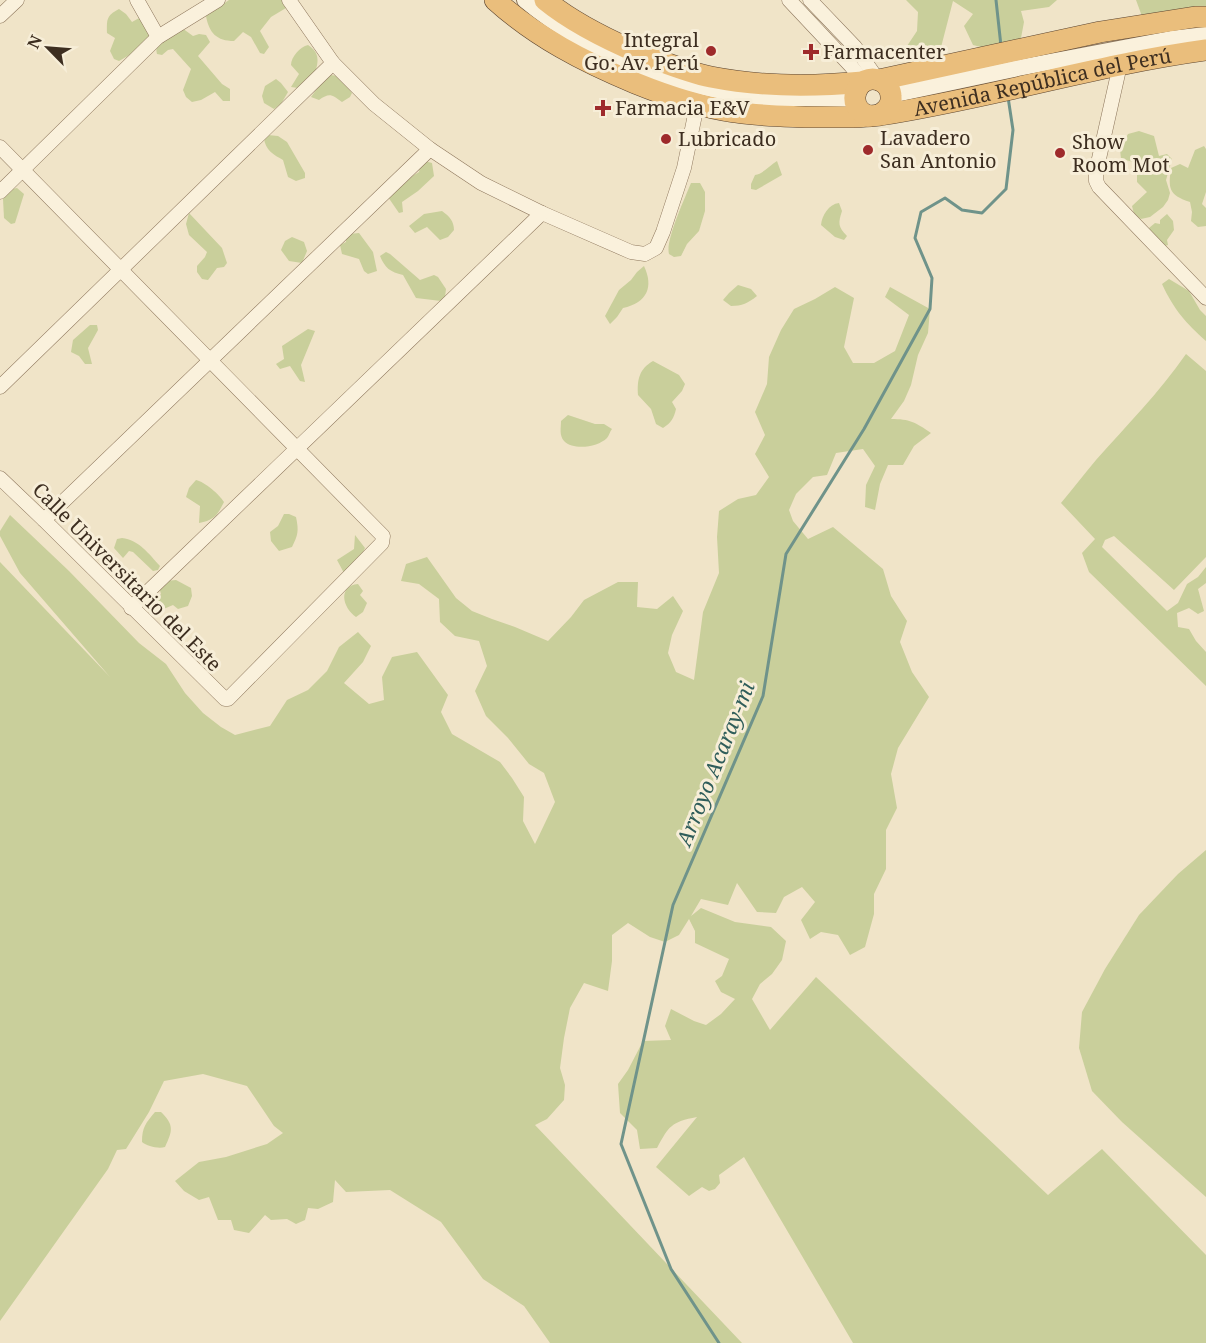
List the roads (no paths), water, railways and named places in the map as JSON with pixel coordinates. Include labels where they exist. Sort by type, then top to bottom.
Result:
[{"type":"highway","name":"Avenida República del Perú","points":[[495,0],[510,14],[544,38],[603,70],[662,94],[697,105],[736,113],[834,117],[874,115],[967,80],[1020,68],[1120,64],[1206,50]]},
{"type":"highway","name":"Avenida República del Perú","points":[[545,0],[593,32],[670,65],[709,76],[751,83],[797,86],[871,86],[967,80],[1020,68],[1100,32],[1206,17]]},
{"type":"highway","points":[[871,86],[890,105],[887,110],[874,115],[859,110],[856,106],[871,86]]},
{"type":"street","points":[[0,16],[17,0]]},
{"type":"street","points":[[137,0],[158,37]]},
{"type":"street","points":[[0,192],[158,37],[218,0]]},
{"type":"street","points":[[289,0],[333,63],[374,104],[430,149],[481,183],[631,252],[645,254],[656,248],[684,168],[697,105]]},
{"type":"street","points":[[525,0],[546,18],[582,40],[635,65],[711,89],[765,98],[871,86],[855,47],[801,2]]},
{"type":"street","points":[[1020,68],[1171,39],[1206,35]]},
{"type":"street","points":[[0,387],[333,63]]},
{"type":"street","points":[[1120,64],[1096,180],[1099,187],[1204,291]]},
{"type":"street","points":[[0,147],[297,449]]},
{"type":"street","points":[[44,520],[430,149]]},
{"type":"street","points":[[131,608],[542,213]]},
{"type":"street","name":"Calle Universitario del Este","points":[[0,478],[223,698],[228,699],[382,543],[383,536],[297,449]]},
{"type":"waterway","name":"Arroyo Acaray-mi","points":[[996,0],[1001,46]]},
{"type":"waterway","name":"Arroyo Acaray-mi","points":[[719,1343],[671,1269],[621,1144],[673,905],[763,696],[786,554],[864,429],[930,309],[932,278],[915,238],[921,212],[945,198],[962,210],[982,213],[1006,189],[1013,130],[1008,97]]},
{"type":"place","name":"Integral Go: Av. Perú","points":[[711,51]]},
{"type":"place","name":"Farmacenter","points":[[811,52]]},
{"type":"place","name":"Farmacia E&V","points":[[603,108]]},
{"type":"place","name":"Lubricado","points":[[666,139]]},
{"type":"place","name":"Lavadero San Antonio","points":[[868,150]]},
{"type":"place","name":"Show Room Mot","points":[[1060,153]]}]
